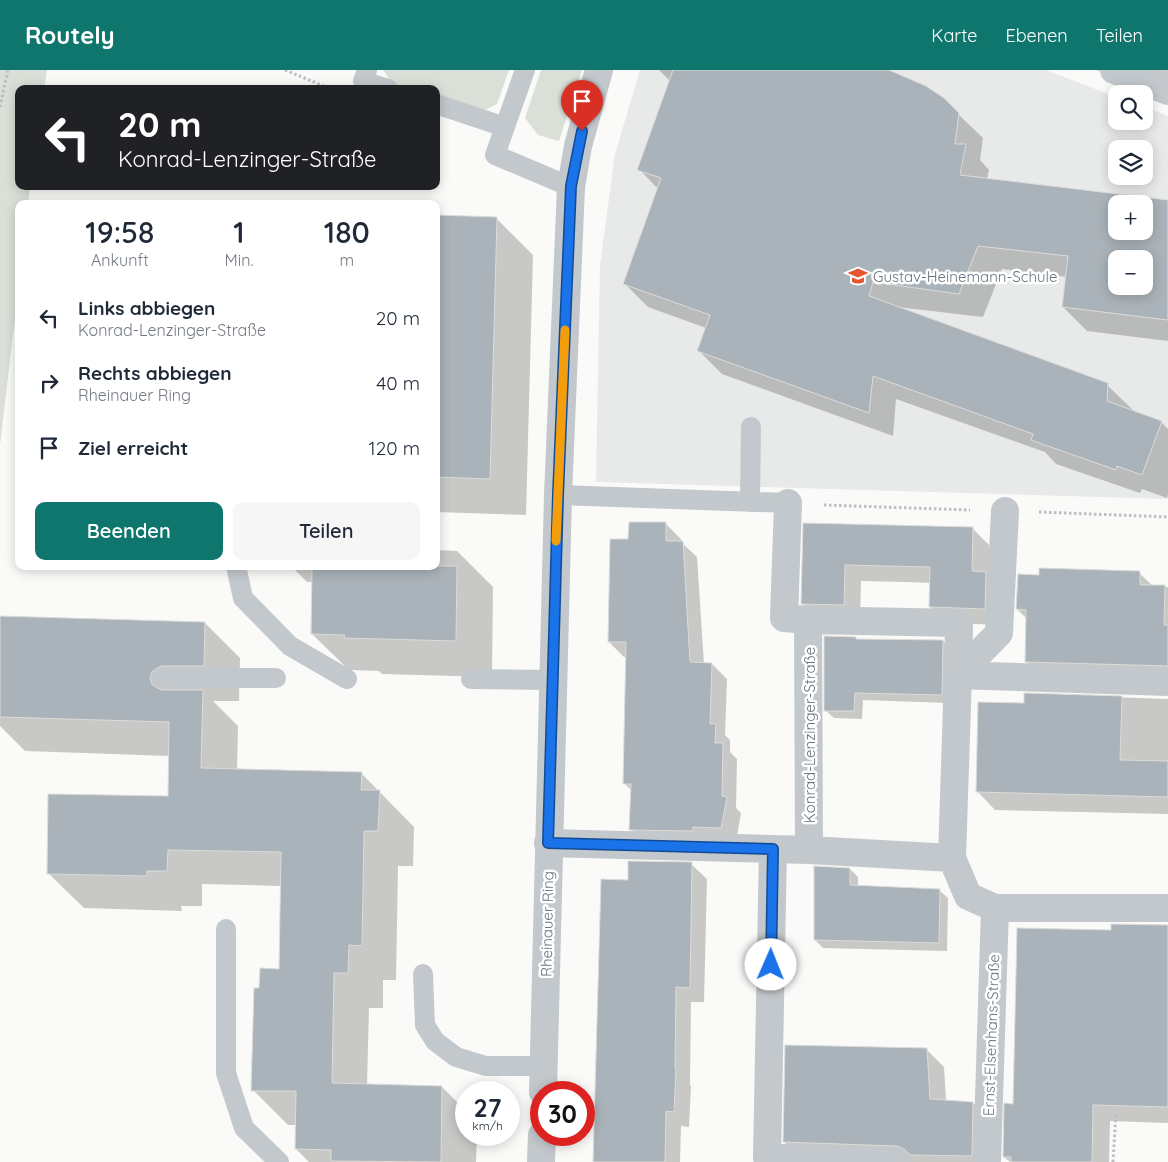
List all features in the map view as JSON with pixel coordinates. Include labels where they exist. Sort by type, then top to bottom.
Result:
[{"type":"street","name":"Rheinauer Ring","points":[[543,1079],[552,680],[571,186],[578,146],[599,70]]},
{"type":"street","points":[[1114,70],[1168,91]]},
{"type":"street","points":[[788,504],[784,618],[959,623],[952,858],[968,896],[995,908],[1168,908]]},
{"type":"street","points":[[958,675],[999,634],[1005,511]]},
{"type":"street","name":"Konrad-Lenzinger-Straße","points":[[808,620],[809,850]]},
{"type":"street","points":[[958,675],[1168,682]]},
{"type":"street","points":[[548,843],[809,850],[952,858]]},
{"type":"street","points":[[773,849],[767,1158],[896,1162]]},
{"type":"street","name":"Ernst-Elsenhans-Straße","points":[[987,1162],[995,908]]},
{"type":"street","points":[[541,1162],[542,1146]]},
{"type":"lane","points":[[367,70],[363,81],[376,85]]},
{"type":"lane","points":[[525,70],[494,155],[571,186]]},
{"type":"lane","points":[[440,105],[505,127]]},
{"type":"lane","points":[[750,502],[751,427]]},
{"type":"lane","points":[[558,495],[788,504]]},
{"type":"lane","points":[[237,570],[243,598],[290,646],[347,679]]},
{"type":"lane","points":[[162,678],[276,678]]},
{"type":"lane","points":[[471,679],[552,680]]},
{"type":"lane","points":[[226,929],[226,1073],[244,1128],[279,1162]]},
{"type":"lane","points":[[423,974],[425,1025],[434,1041],[456,1057],[543,1079]]},
{"type":"path","points":[[0,107],[8,70]]},
{"type":"path","points":[[285,70],[321,85]]},
{"type":"path","points":[[1112,1162],[1116,1112]]},
{"type":"shaded area","points":[[0,70],[47,70],[45,85],[15,85],[15,190],[30,190],[28,200],[15,200],[15,318],[0,445]]},
{"type":"shaded area","points":[[383,70],[509,70],[497,104],[477,114],[440,100],[440,85],[397,85],[392,83]]},
{"type":"shaded area","points":[[541,70],[582,70],[559,141],[538,135],[525,118]]},
{"type":"shaded area","name":"Gustav-Heinemann-Schule","points":[[640,70],[1046,70],[1108,94],[1108,130],[1153,130],[1153,110],[1168,116],[1168,499],[596,482],[600,265],[615,154]]},
{"type":"building","points":[[673,70],[889,70],[926,86],[944,98],[959,113],[955,144],[966,144],[960,175],[1126,195],[1108,195],[1108,240],[1153,240],[1153,198],[1168,200],[1168,320],[1062,307],[1068,256],[978,246],[959,294],[873,282],[869,296],[1108,383],[1107,401],[1162,421],[1142,475],[1117,466],[1116,470],[1031,440],[1033,434],[873,376],[869,413],[697,351],[710,315],[623,284],[661,178],[637,170]]},
{"type":"building","points":[[440,215],[497,217],[490,479],[440,477]]},
{"type":"building","points":[[629,522],[666,522],[666,541],[683,541],[690,662],[712,663],[710,724],[716,724],[715,743],[723,743],[722,796],[727,797],[721,828],[693,827],[693,831],[629,830],[631,784],[623,784],[626,642],[608,642],[610,539],[628,539]]},
{"type":"building","points":[[803,523],[973,527],[972,571],[986,572],[985,609],[929,607],[930,567],[845,565],[844,605],[801,604]]},
{"type":"building","points":[[440,566],[457,566],[456,641],[344,638],[345,635],[311,634],[312,570],[440,570]]},
{"type":"building","points":[[1039,568],[1140,571],[1140,585],[1165,585],[1164,625],[1168,625],[1168,666],[1025,662],[1026,610],[1016,609],[1018,574],[1039,575]]},
{"type":"building","points":[[0,616],[205,622],[204,666],[162,666],[152,672],[150,678],[152,684],[162,690],[203,690],[201,768],[362,772],[361,790],[380,790],[378,831],[364,831],[362,946],[349,945],[348,973],[334,973],[332,1083],[442,1086],[441,1162],[331,1161],[331,1150],[295,1149],[296,1091],[251,1091],[254,988],[259,988],[260,968],[279,969],[281,852],[168,850],[167,871],[147,871],[147,876],[47,874],[48,794],[168,796],[169,722],[0,717]]},
{"type":"building","points":[[824,636],[856,637],[856,639],[943,640],[942,695],[855,693],[854,711],[824,711]]},
{"type":"building","points":[[1024,693],[1122,696],[1120,760],[1168,761],[1168,797],[976,792],[978,702],[1024,703]]},
{"type":"building","points":[[628,861],[692,862],[690,988],[676,987],[674,1112],[666,1111],[665,1162],[593,1162],[593,1146],[595,1146],[601,879],[628,880]]},
{"type":"building","points":[[814,866],[850,868],[850,885],[940,889],[939,943],[814,940]]},
{"type":"building","points":[[1111,924],[1168,925],[1168,1107],[1093,1105],[1092,1162],[1011,1162],[1011,1157],[1003,1157],[1004,1103],[1013,1104],[1017,928],[1111,930]]},
{"type":"building","points":[[785,1045],[927,1048],[930,1099],[973,1102],[972,1156],[910,1155],[904,1149],[897,1146],[783,1142]]},
{"type":"slow traffic","points":[[556,541],[565,330]]},
{"type":"place","name":"Gustav-Heinemann-Schule","points":[[858,276]]},
{"type":"route","points":[[582,131],[571,186],[558,495],[548,843],[773,849],[771,965]]}]
